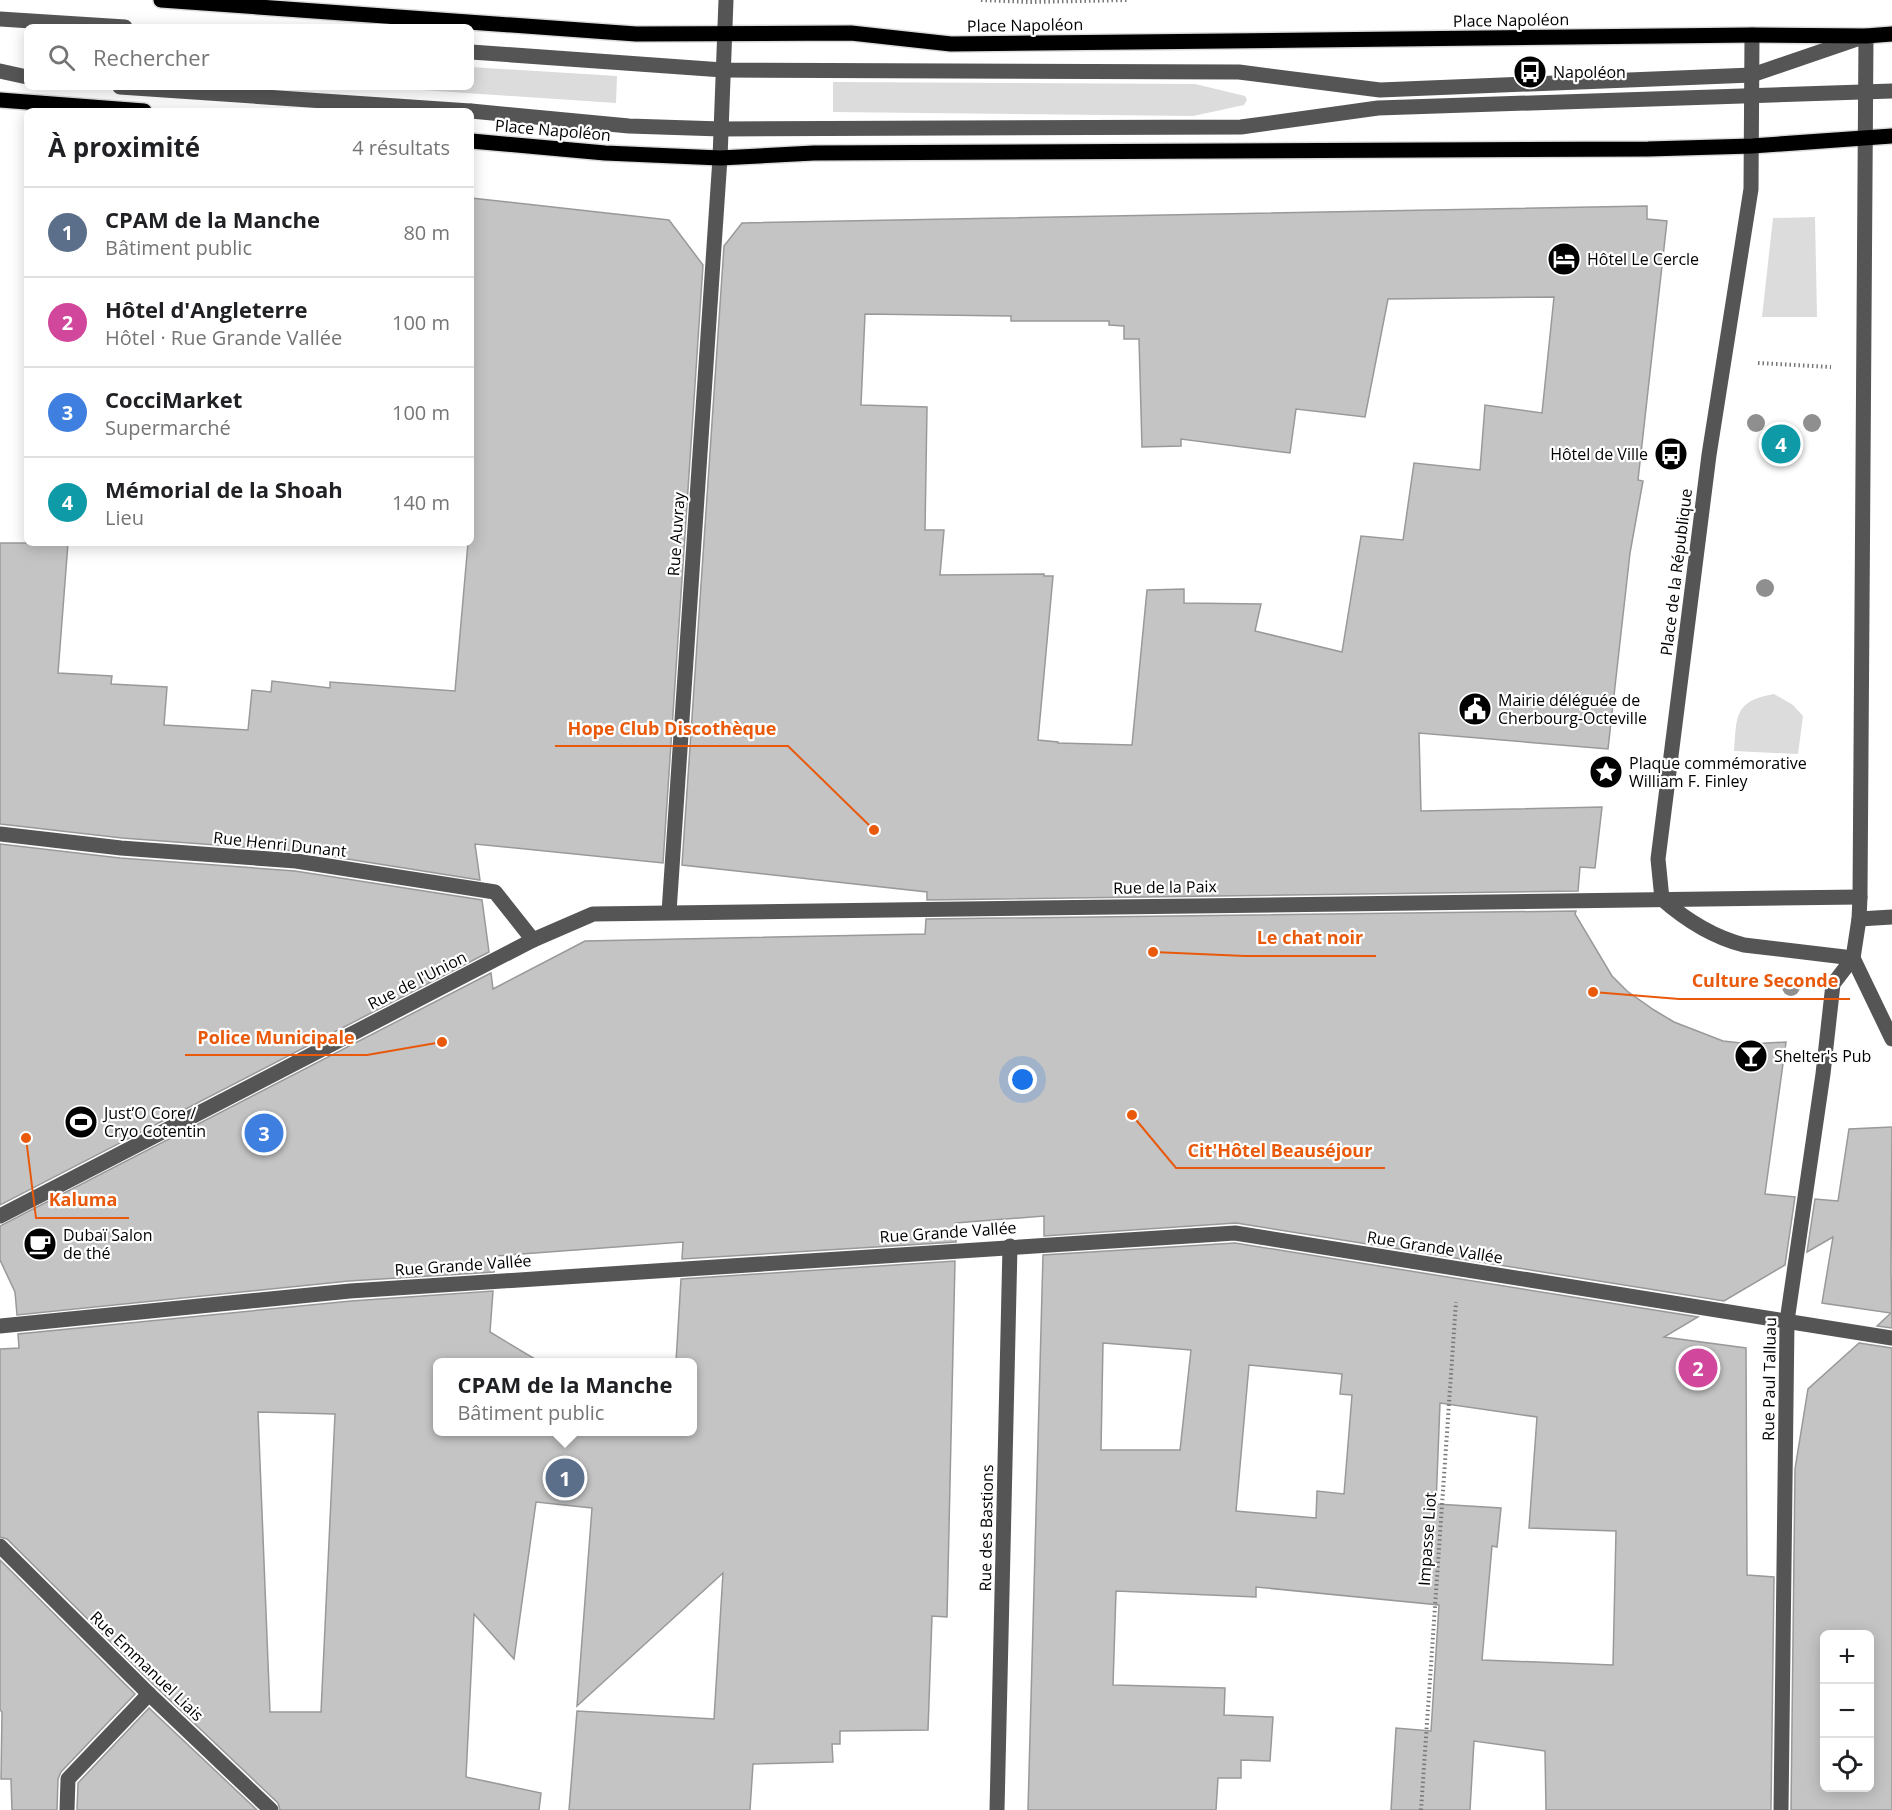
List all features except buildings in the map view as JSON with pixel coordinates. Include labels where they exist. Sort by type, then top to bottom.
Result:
[{"type":"main road","name":"Place Napoléon","points":[[161,0],[636,34],[851,33],[951,44],[1892,34]]},
{"type":"main road","points":[[0,100],[105,108]]},
{"type":"main road","name":"Place Napoléon","points":[[474,141],[604,153],[720,158],[826,153],[1648,149],[1752,146],[1892,136]]},
{"type":"street","name":"Rue Auvray","points":[[669,912],[720,158],[726,0]]},
{"type":"street","points":[[0,19],[78,24]]},
{"type":"street","name":"Place de la République","points":[[1662,899],[1658,859],[1709,455],[1750,201],[1752,35]]},
{"type":"street","points":[[474,52],[723,70],[1239,72],[1380,90],[1752,75],[1866,36],[1860,897],[1853,958],[1892,1039]]},
{"type":"street","points":[[0,70],[24,76]]},
{"type":"street","points":[[164,90],[426,108]]},
{"type":"street","points":[[474,111],[629,126],[721,129],[1240,127],[1378,108],[1892,91]]},
{"type":"street","name":"Rue Henri Dunant","points":[[0,834],[121,848],[296,861],[495,892],[533,940]]},
{"type":"street","points":[[1662,899],[1860,897]]},
{"type":"street","points":[[1662,899],[1689,921],[1728,941],[1744,945],[1853,958]]},
{"type":"street","name":"Rue de la Paix","points":[[669,912],[1662,899]]},
{"type":"street","name":"Rue de l'Union","points":[[0,1216],[533,940],[593,914],[669,912]]},
{"type":"street","points":[[1859,920],[1892,917]]},
{"type":"street","name":"Rue Paul Talluau","points":[[1781,1810],[1786,1321],[1823,1074],[1833,984],[1853,958]]},
{"type":"street","name":"Rue Grande Vallée","points":[[0,1326],[350,1291],[1235,1233],[1892,1338]]},
{"type":"street","name":"Rue des Bastions","points":[[997,1810],[1010,1246]]},
{"type":"street","name":"Rue Emmanuel Liais","points":[[0,1546],[149,1694],[271,1810]]},
{"type":"street","points":[[67,1810],[68,1779],[149,1694]]},
{"type":"path","points":[[981,0],[1129,0]]},
{"type":"path","points":[[1724,361],[1864,369]]},
{"type":"path","name":"Impasse Liot","points":[[1421,1810],[1458,1269]]},
{"type":"shaded area","points":[[474,67],[617,76],[616,103],[422,90],[474,90]]},
{"type":"shaded area","points":[[833,82],[1195,84],[1245,96],[1247,100],[1244,105],[1193,116],[833,112]]},
{"type":"shaded area","points":[[1815,217],[1817,317],[1762,317],[1773,218]]},
{"type":"shaded area","points":[[1774,694],[1793,705],[1803,716],[1798,754],[1734,751],[1737,720],[1744,706],[1761,697]]},
{"type":"place","name":"Napoléon","points":[[1530,72]]},
{"type":"place","name":"Hôtel Le Cercle","points":[[1564,259]]},
{"type":"place","name":"Mémorial de la Shoah","points":[[1781,444]]},
{"type":"place","name":"Hôtel de Ville","points":[[1671,454]]},
{"type":"place","name":"Mairie déléguée de Cherbourg-Octeville","points":[[1475,709]]},
{"type":"place","name":"Plaque commémorative William F. Finley","points":[[1606,772]]},
{"type":"place","name":"Hope Club Discothèque","points":[[874,830]]},
{"type":"place","name":"Le chat noir","points":[[1153,952]]},
{"type":"place","name":"Culture Seconde","points":[[1593,992]]},
{"type":"place","name":"Police Municipale","points":[[442,1042]]},
{"type":"place","name":"Shelter's Pub","points":[[1751,1056]]},
{"type":"place","name":"Cit'Hôtel Beauséjour","points":[[1132,1115]]},
{"type":"place","name":"Just’O Core / Cryo Cotentin","points":[[81,1122]]},
{"type":"place","name":"CocciMarket","points":[[264,1133]]},
{"type":"place","name":"Kaluma","points":[[26,1138]]},
{"type":"place","name":"Dubaï Salon de thé","points":[[40,1244]]},
{"type":"place","name":"Hôtel d'Angleterre","points":[[1698,1368]]},
{"type":"place","name":"CPAM de la Manche","points":[[565,1478]]}]
